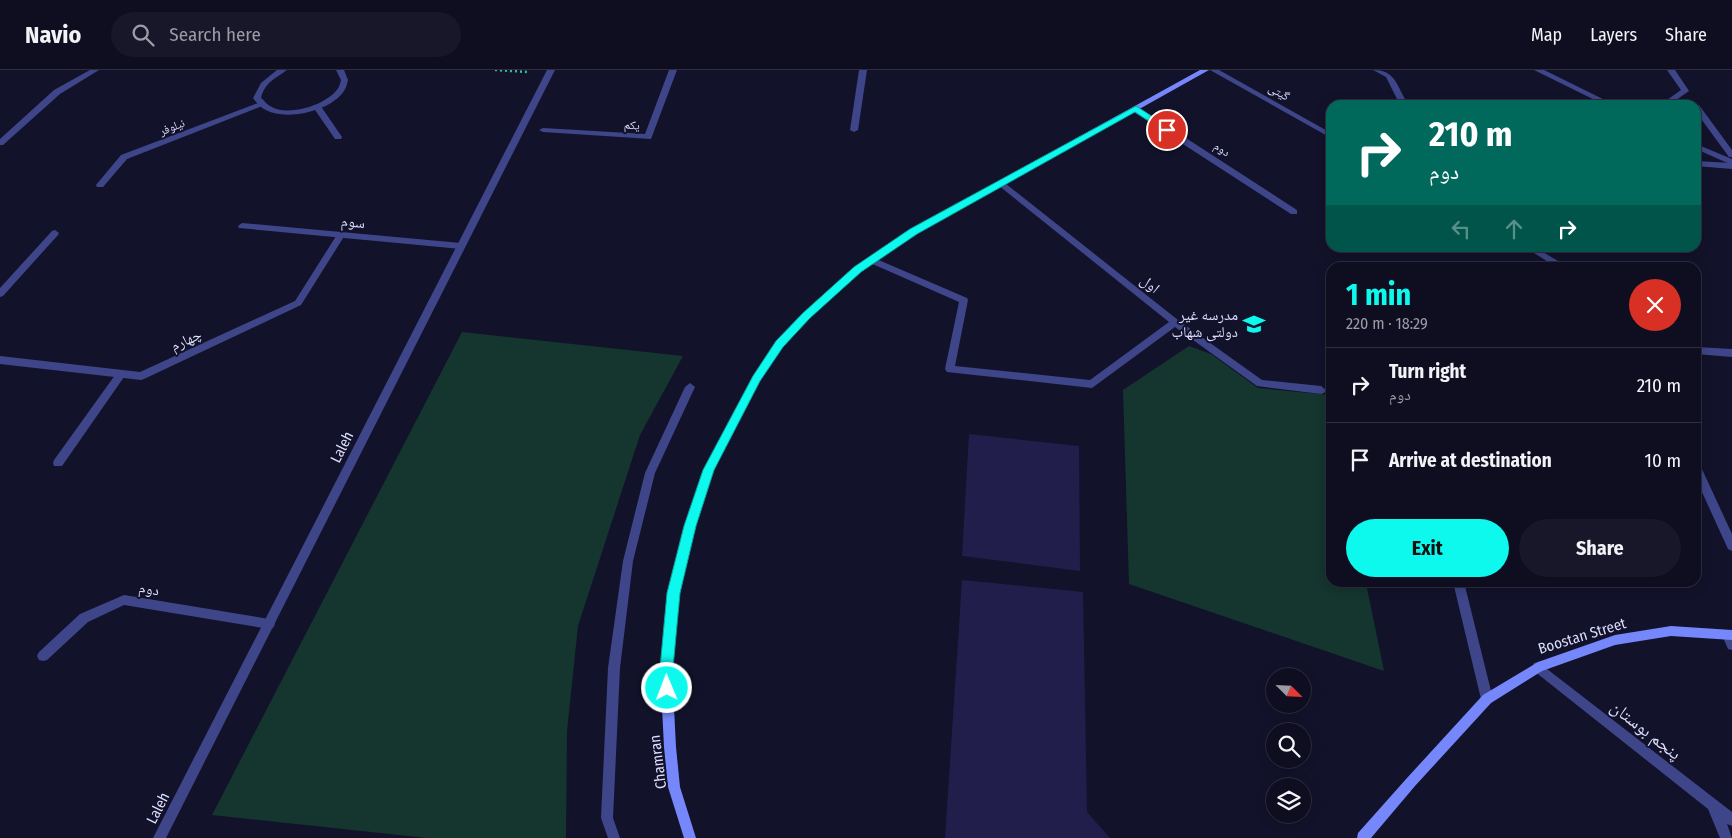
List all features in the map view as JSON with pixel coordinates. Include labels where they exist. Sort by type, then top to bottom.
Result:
[{"type":"main road","name":"Chamran","points":[[690,838],[674,786],[670,747],[666,668],[674,593],[690,526],[709,470],[733,420],[770,358],[780,344],[806,316],[858,269],[913,232],[1205,70]]},
{"type":"main road","name":"Boostan Street","points":[[1363,838],[1487,699],[1538,667],[1615,640],[1671,631],[1731,639]]},
{"type":"street","points":[[0,143],[57,92],[95,70]]},
{"type":"street","points":[[283,70],[274,72],[265,81],[258,90],[257,98],[261,105],[282,113],[317,107],[335,97],[342,89],[345,81],[344,74],[340,70]]},
{"type":"street","name":"یکم","points":[[543,130],[648,138],[673,70]]},
{"type":"street","points":[[854,130],[863,70]]},
{"type":"street","name":"گیتی","points":[[1214,70],[1326,133]]},
{"type":"street","points":[[1377,70],[1390,76],[1401,99]]},
{"type":"street","points":[[1538,70],[1601,100]]},
{"type":"street","points":[[1670,70],[1692,100]]},
{"type":"street","name":"Laleh","points":[[162,838],[550,72]]},
{"type":"street","points":[[1672,100],[1685,91]]},
{"type":"street","name":"نیلوفر","points":[[100,185],[124,157],[261,105]]},
{"type":"street","points":[[317,107],[338,137]]},
{"type":"street","name":"دوم","points":[[1136,109],[1294,212]]},
{"type":"street","points":[[1701,113],[1732,155]]},
{"type":"street","points":[[1701,148],[1732,164]]},
{"type":"street","points":[[1701,163],[1732,164]]},
{"type":"street","name":"اول","points":[[1002,183],[1175,322],[1260,384],[1321,390]]},
{"type":"street","name":"سوم","points":[[242,226],[461,246]]},
{"type":"street","points":[[0,294],[55,233]]},
{"type":"street","name":"چهارم","points":[[0,360],[141,376],[298,303],[341,235]]},
{"type":"street","points":[[1537,252],[1555,262]]},
{"type":"street","points":[[871,260],[964,300],[950,369],[1092,384],[1175,322]]},
{"type":"street","points":[[1701,350],[1732,353]]},
{"type":"street","points":[[58,463],[121,374]]},
{"type":"street","points":[[614,838],[607,818],[614,668],[628,560],[650,472],[690,387]]},
{"type":"street","points":[[1701,478],[1732,546]]},
{"type":"street","points":[[1459,587],[1487,699]]},
{"type":"street","name":"دوم","points":[[42,656],[84,618],[124,600],[269,624]]},
{"type":"street","name":"پنجم بوستان","points":[[1538,667],[1732,820]]},
{"type":"street","points":[[1713,805],[1726,838]]},
{"type":"path","points":[[495,70],[550,72]]},
{"type":"green space","points":[[462,332],[683,356],[640,435],[578,626],[567,731],[566,838],[427,838],[212,815]]},
{"type":"green space","points":[[1189,346],[1211,354],[1258,388],[1326,395],[1326,587],[1367,587],[1384,671],[1129,584],[1123,390]]},
{"type":"building","points":[[969,434],[1079,446],[1080,571],[962,556]]},
{"type":"building","points":[[962,580],[1083,592],[1087,812],[1110,838],[945,838]]},
{"type":"place","name":"مدرسه غیر دولتی شهاب","points":[[1254,324]]},
{"type":"route","points":[[667,688],[666,668],[674,593],[690,526],[709,470],[733,420],[756,379],[780,344],[806,316],[858,269],[913,232],[1136,109],[1167,130]]}]
